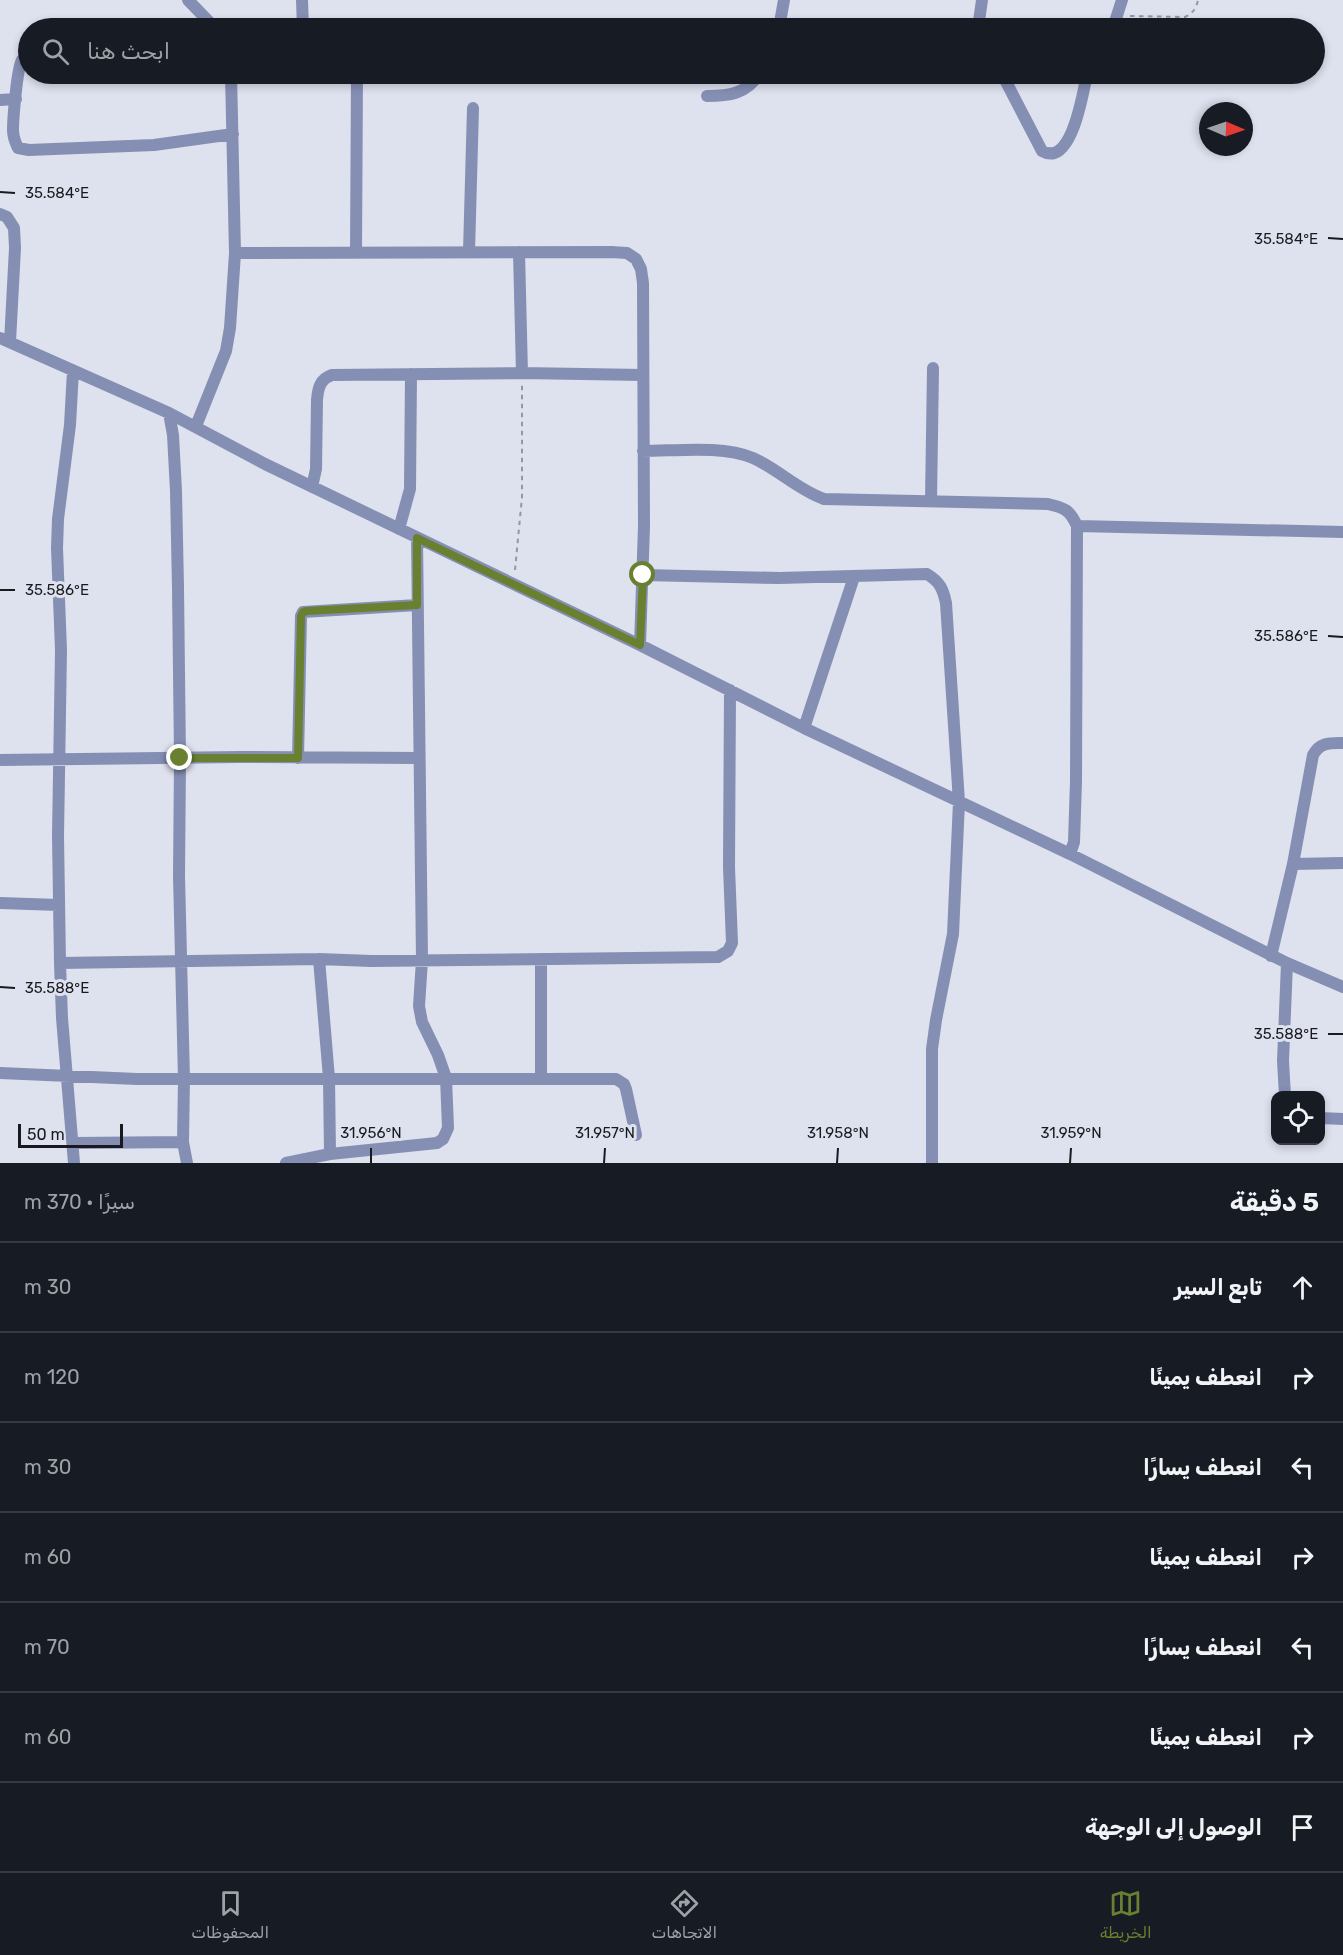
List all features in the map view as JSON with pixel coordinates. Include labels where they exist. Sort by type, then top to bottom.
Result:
[{"type":"street","points":[[188,0],[205,18]]},
{"type":"street","points":[[302,0],[303,18]]},
{"type":"street","points":[[781,18],[784,0]]},
{"type":"street","points":[[979,18],[982,0]]},
{"type":"street","points":[[1116,18],[1122,0]]},
{"type":"street","points":[[18,74],[13,130],[18,148],[29,150],[154,145],[233,134]]},
{"type":"street","points":[[196,426],[229,340],[235,253],[231,84]]},
{"type":"street","points":[[356,252],[357,84]]},
{"type":"street","points":[[707,96],[730,96],[750,84]]},
{"type":"street","points":[[1007,84],[1042,151],[1047,154],[1059,152],[1075,126],[1085,84]]},
{"type":"street","points":[[0,100],[16,99]]},
{"type":"street","points":[[469,252],[473,108]]},
{"type":"street","points":[[0,214],[6,217],[14,228],[15,248],[5,340],[196,426],[312,487],[640,645],[804,728],[1070,855],[1271,956],[1343,987]]},
{"type":"street","points":[[519,252],[522,373]]},
{"type":"street","points":[[235,253],[611,252],[627,253],[636,259],[641,269],[643,283],[643,575],[640,645]]},
{"type":"street","points":[[931,501],[933,368]]},
{"type":"street","points":[[73,371],[70,425],[58,519],[61,650],[58,761],[62,1018],[74,1163]]},
{"type":"street","points":[[312,487],[316,469],[316,399],[322,381],[332,375],[522,373],[643,375]]},
{"type":"street","points":[[399,529],[410,489],[411,374]]},
{"type":"street","points":[[169,413],[173,435],[176,491],[180,961],[184,1079],[183,1142],[187,1163]]},
{"type":"street","points":[[643,451],[722,451],[742,454],[769,467],[812,495],[824,499],[1048,504],[1068,511],[1077,526],[1077,781],[1074,842],[1070,855]]},
{"type":"street","points":[[1077,526],[1343,532]]},
{"type":"street","points":[[286,1163],[330,1154],[437,1143],[443,1139],[448,1128],[446,1078],[422,1022],[418,1006],[422,960],[417,538]]},
{"type":"street","points":[[643,575],[779,578],[927,574],[937,580],[943,589],[946,603],[959,802],[953,934],[932,1049],[932,1163]]},
{"type":"street","points":[[804,728],[854,577]]},
{"type":"street","points":[[298,758],[300,623],[303,612],[417,605]]},
{"type":"street","points":[[60,963],[718,957],[731,948],[732,943],[729,867],[730,690]]},
{"type":"street","points":[[1271,956],[1293,864],[1313,755],[1320,746],[1343,743]]},
{"type":"street","points":[[0,760],[419,758]]},
{"type":"street","points":[[1293,864],[1343,863]]},
{"type":"street","points":[[0,903],[59,905]]},
{"type":"street","points":[[319,959],[328,1078],[330,1154]]},
{"type":"street","points":[[541,959],[541,1078]]},
{"type":"street","points":[[1285,1091],[1283,1061],[1287,963]]},
{"type":"street","points":[[0,1073],[184,1079],[616,1079],[624,1084],[626,1089],[636,1135]]},
{"type":"street","points":[[1325,1118],[1343,1119]]},
{"type":"street","points":[[74,1143],[183,1142]]},
{"type":"path","points":[[1171,18],[1185,17],[1192,13],[1198,0]]},
{"type":"path","points":[[513,584],[522,496],[522,373]]},
{"type":"route","points":[[180,758],[298,758],[301,616],[303,612],[417,605],[417,538],[640,645],[643,575]]}]
